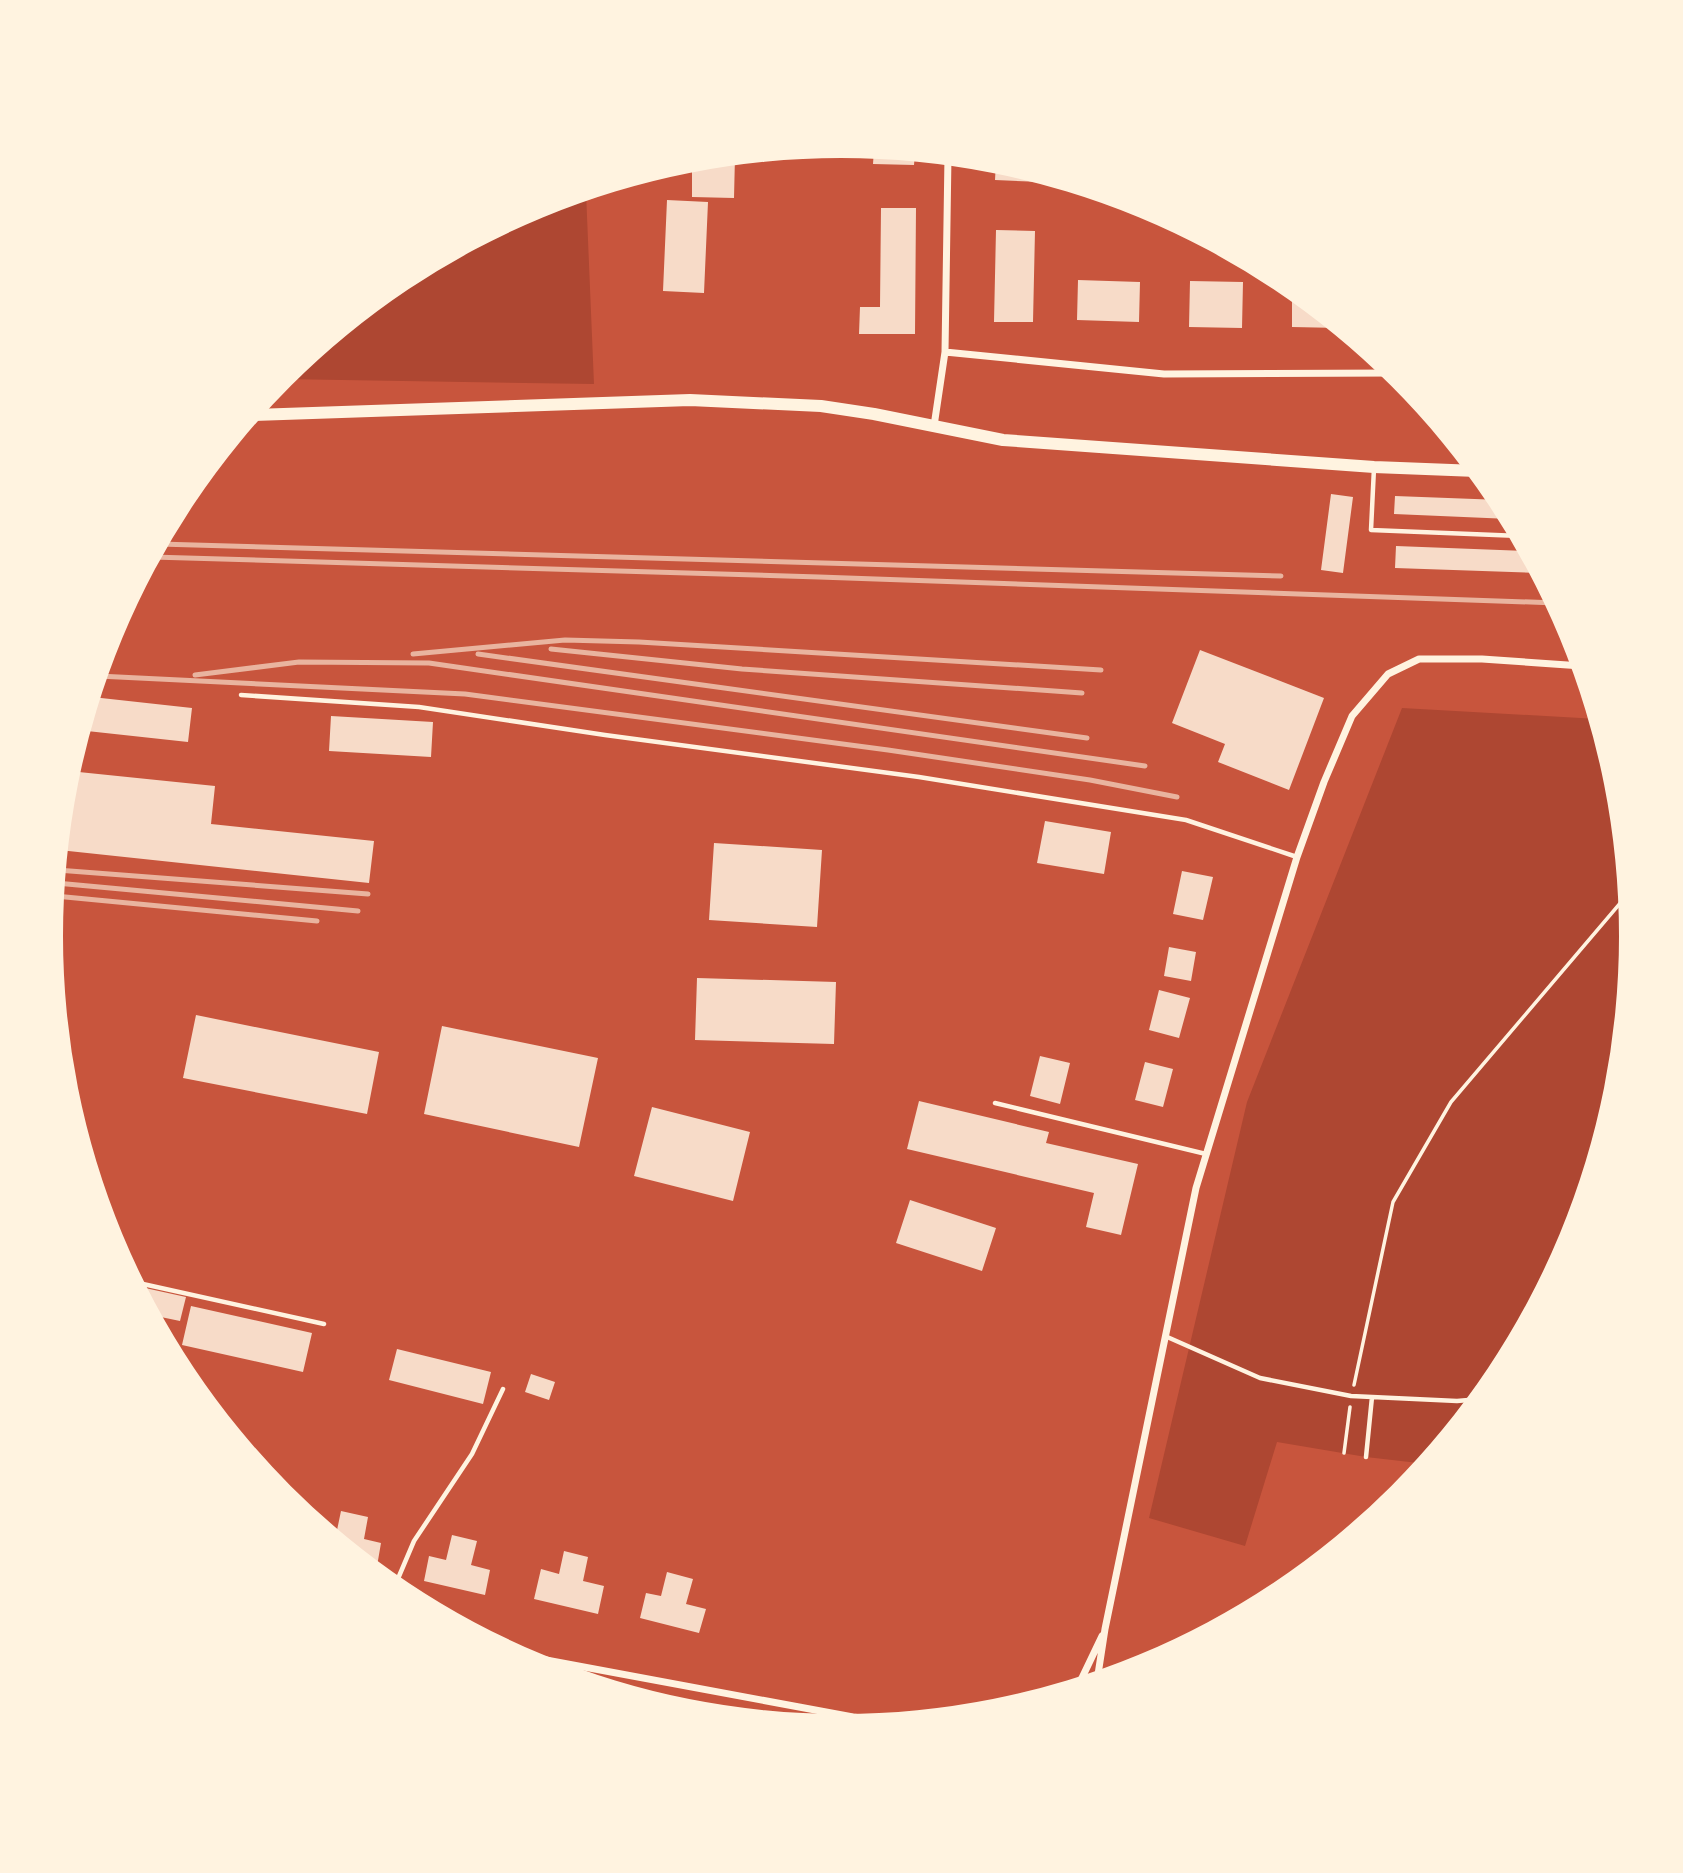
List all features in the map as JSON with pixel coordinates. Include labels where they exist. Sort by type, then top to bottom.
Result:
[{"type":"street","points":[[934,426],[945,352],[948,166]]},
{"type":"street","points":[[945,352],[1164,374],[1378,373]]},
{"type":"street","points":[[264,415],[690,400],[821,406],[1016,441],[1374,467],[1464,471]]},
{"type":"street","points":[[1098,1672],[1164,1336],[1196,1188],[1297,857],[1324,782],[1352,716],[1388,674],[1419,659],[1482,659],[1571,665]]},
{"type":"street","points":[[1082,1677],[1105,1629]]},
{"type":"street","points":[[562,1663],[842,1715]]},
{"type":"lane","points":[[1374,467],[1371,530],[1509,536]]},
{"type":"lane","points":[[241,695],[419,707],[919,777],[1186,820],[1297,857]]},
{"type":"lane","points":[[995,1103],[1207,1154]]},
{"type":"lane","points":[[145,1284],[324,1324]]},
{"type":"lane","points":[[1164,1336],[1260,1378],[1352,1396],[1466,1400]]},
{"type":"lane","points":[[399,1577],[414,1541],[472,1454],[503,1389]]},
{"type":"lane","points":[[1366,1457],[1372,1397]]},
{"type":"path","points":[[1344,1453],[1352,1396],[1393,1202],[1451,1102],[1619,905]]},
{"type":"shaded area","points":[[586,201],[594,384],[298,379],[368,319],[452,262],[497,238]]},
{"type":"shaded area","points":[[1402,708],[1588,718],[1605,785],[1613,835],[1620,936],[1618,987],[1605,1088],[1579,1187],[1561,1234],[1516,1326],[1489,1369],[1415,1463],[1277,1442],[1245,1546],[1149,1518],[1247,1102]]},
{"type":"building","points":[[873,159],[914,162],[914,165],[873,164]]},
{"type":"building","points":[[735,166],[734,198],[692,197],[692,173]]},
{"type":"building","points":[[995,174],[1028,181],[995,180]]},
{"type":"building","points":[[667,200],[708,202],[704,293],[663,291]]},
{"type":"building","points":[[881,208],[916,208],[915,334],[859,334],[860,307],[880,307]]},
{"type":"building","points":[[996,230],[1035,231],[1033,322],[994,322]]},
{"type":"building","points":[[1078,280],[1140,282],[1139,322],[1077,320]]},
{"type":"building","points":[[1190,281],[1243,282],[1242,328],[1189,327]]},
{"type":"building","points":[[1292,302],[1326,328],[1292,327]]},
{"type":"building","points":[[1331,494],[1353,497],[1343,573],[1321,570]]},
{"type":"building","points":[[1395,496],[1486,499],[1498,518],[1394,514]]},
{"type":"building","points":[[1396,546],[1518,551],[1530,573],[1395,568]]},
{"type":"building","points":[[1200,650],[1324,698],[1289,790],[1218,762],[1225,744],[1172,723]]},
{"type":"building","points":[[101,698],[192,708],[188,742],[91,731]]},
{"type":"building","points":[[331,716],[433,722],[431,757],[329,751]]},
{"type":"building","points":[[81,772],[215,786],[211,824],[374,841],[369,883],[68,851]]},
{"type":"building","points":[[1045,821],[1111,832],[1104,874],[1037,863]]},
{"type":"building","points":[[714,843],[822,850],[817,927],[709,920]]},
{"type":"building","points":[[1182,871],[1213,877],[1203,920],[1173,914]]},
{"type":"building","points":[[1169,947],[1196,952],[1191,981],[1164,976]]},
{"type":"building","points":[[697,978],[836,982],[834,1044],[695,1040]]},
{"type":"building","points":[[1159,990],[1190,998],[1179,1038],[1149,1030]]},
{"type":"building","points":[[196,1015],[379,1052],[367,1114],[183,1078]]},
{"type":"building","points":[[442,1026],[598,1058],[579,1147],[424,1114]]},
{"type":"building","points":[[1040,1056],[1070,1063],[1060,1104],[1030,1096]]},
{"type":"building","points":[[1145,1062],[1173,1069],[1163,1107],[1135,1100]]},
{"type":"building","points":[[919,1101],[1049,1132],[1046,1143],[1138,1164],[1121,1235],[1086,1227],[1094,1193],[907,1149]]},
{"type":"building","points":[[652,1107],[750,1132],[733,1201],[634,1176]]},
{"type":"building","points":[[910,1200],[996,1228],[982,1271],[896,1243]]},
{"type":"building","points":[[147,1288],[186,1297],[180,1321],[162,1317]]},
{"type":"building","points":[[191,1306],[312,1333],[303,1372],[182,1345]]},
{"type":"building","points":[[397,1349],[491,1372],[483,1404],[389,1380]]},
{"type":"building","points":[[531,1374],[555,1382],[549,1400],[525,1392]]},
{"type":"building","points":[[341,1511],[368,1517],[364,1539],[381,1543],[378,1561],[368,1554],[337,1529]]},
{"type":"building","points":[[452,1535],[477,1541],[471,1565],[490,1570],[485,1595],[424,1581],[429,1556],[446,1560]]},
{"type":"building","points":[[564,1551],[588,1557],[583,1581],[604,1586],[598,1614],[534,1599],[541,1569],[559,1574]]},
{"type":"building","points":[[667,1572],[693,1579],[686,1604],[706,1609],[699,1633],[640,1618],[646,1593],[661,1596]]},
{"type":"railway","points":[[169,544],[1281,576]]},
{"type":"railway","points":[[162,557],[1545,603]]},
{"type":"railway","points":[[413,654],[565,640],[639,642],[1101,670]]},
{"type":"railway","points":[[551,649],[742,669],[1082,693]]},
{"type":"railway","points":[[478,654],[1087,738]]},
{"type":"railway","points":[[195,675],[299,662],[429,663],[1145,766]]},
{"type":"railway","points":[[108,676],[465,694],[888,750],[1090,780],[1177,797]]},
{"type":"railway","points":[[66,871],[368,894]]},
{"type":"railway","points":[[65,884],[358,911]]},
{"type":"railway","points":[[65,897],[317,921]]}]
